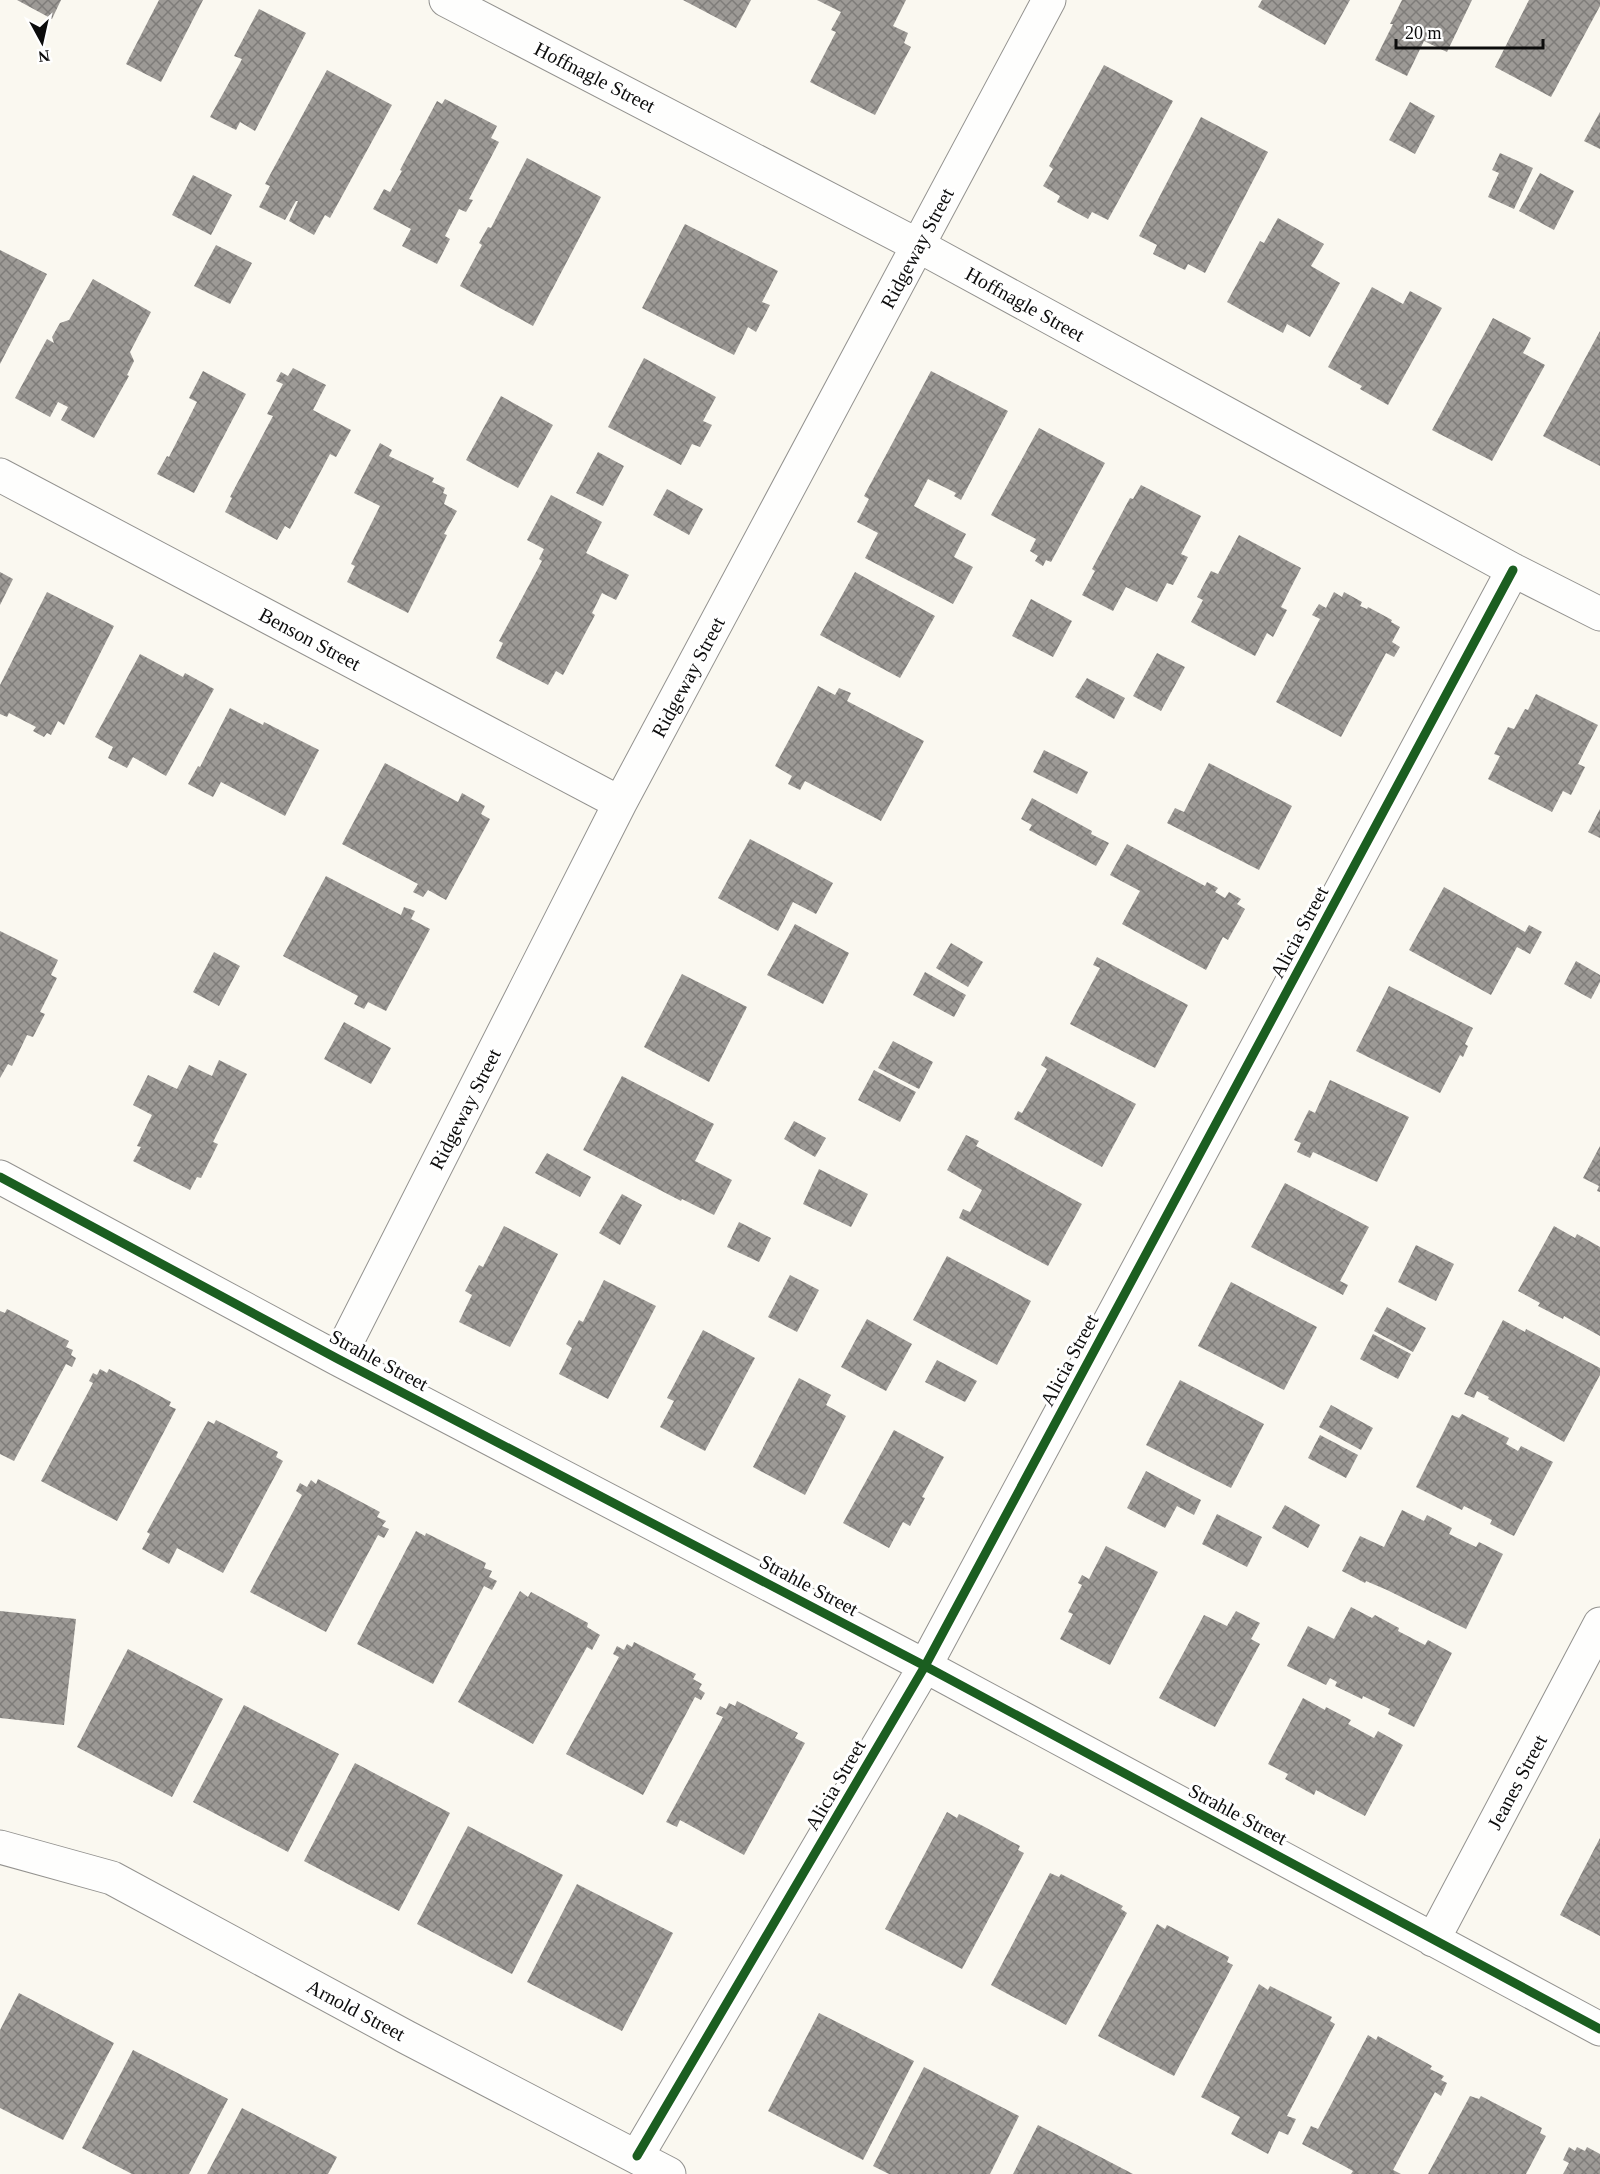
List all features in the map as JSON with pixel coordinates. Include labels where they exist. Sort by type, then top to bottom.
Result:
[{"type":"street","name":"Hoffnagle Street","points":[[446,0],[919,246],[1513,570],[1600,614]]},
{"type":"street","name":"Ridgeway Street","points":[[338,1359],[620,803],[1049,0]]},
{"type":"street","name":"Benson Street","points":[[0,475],[620,803]]},
{"type":"street","name":"Alicia Street","points":[[637,2156],[925,1666],[1513,570]]},
{"type":"street","name":"Strahle Street","points":[[0,1177],[338,1359],[925,1666],[1600,2029]]},
{"type":"street","name":"Jeanes Street","points":[[1434,1940],[1600,1624]]},
{"type":"street","name":"Arnold Street","points":[[0,1846],[112,1878],[406,2037],[669,2174]]},
{"type":"building","points":[[17,0],[61,0],[52,19]]},
{"type":"building","points":[[159,0],[203,0],[161,82],[126,64]]},
{"type":"building","points":[[683,0],[751,0],[736,28]]},
{"type":"building","points":[[817,0],[906,0],[893,26],[908,33],[904,43],[911,47],[875,115],[810,82],[836,32],[831,30],[841,12]]},
{"type":"building","points":[[1262,0],[1350,0],[1325,45],[1258,7]]},
{"type":"building","points":[[1402,0],[1472,0],[1447,52],[1424,41],[1407,76],[1375,60]]},
{"type":"building","points":[[1529,0],[1600,0],[1600,6],[1551,97],[1495,67]]},
{"type":"building","points":[[259,9],[306,33],[255,131],[240,122],[236,130],[210,117],[242,59],[234,56]]},
{"type":"building","points":[[1104,65],[1173,101],[1108,220],[1092,212],[1088,219],[1057,202],[1060,196],[1043,186],[1053,169],[1049,166]]},
{"type":"building","points":[[327,70],[392,105],[330,218],[325,215],[314,235],[289,221],[298,201],[285,220],[259,207],[270,186],[265,184]]},
{"type":"building","points":[[445,99],[497,126],[491,138],[499,142],[469,199],[473,200],[466,212],[459,209],[445,236],[450,239],[437,264],[402,246],[411,229],[373,209],[384,189],[390,192],[437,101],[442,104]]},
{"type":"building","points":[[1410,102],[1435,116],[1415,154],[1389,140]]},
{"type":"building","points":[[1600,112],[1600,149],[1584,141]]},
{"type":"building","points":[[1201,117],[1268,152],[1205,273],[1188,264],[1185,270],[1153,254],[1157,245],[1139,236]]},
{"type":"building","points":[[1500,153],[1533,168],[1514,209],[1488,197],[1499,173],[1492,170]]},
{"type":"building","points":[[527,158],[601,197],[533,326],[460,286],[482,245],[479,243],[488,227],[491,228]]},
{"type":"building","points":[[1540,173],[1574,191],[1554,230],[1519,211]]},
{"type":"building","points":[[193,175],[232,195],[211,235],[172,215]]},
{"type":"building","points":[[1278,218],[1324,244],[1311,266],[1340,283],[1310,337],[1287,324],[1283,333],[1227,302],[1260,241],[1264,243]]},
{"type":"building","points":[[685,224],[778,271],[762,302],[770,305],[756,332],[748,327],[734,355],[642,308]]},
{"type":"building","points":[[216,245],[252,263],[230,304],[194,286]]},
{"type":"building","points":[[0,250],[47,274],[0,364]]},
{"type":"building","points":[[93,279],[151,312],[130,352],[134,361],[127,375],[129,376],[94,438],[61,420],[68,407],[58,402],[50,417],[15,398],[47,339],[54,343],[52,337],[60,323],[69,320]]},
{"type":"building","points":[[1372,287],[1403,304],[1410,291],[1442,308],[1388,405],[1360,389],[1362,386],[1328,367]]},
{"type":"building","points":[[1493,318],[1531,338],[1523,353],[1545,365],[1492,461],[1432,430]]},
{"type":"building","points":[[1600,331],[1600,466],[1543,436]]},
{"type":"building","points":[[644,358],[716,397],[703,421],[712,425],[700,447],[692,444],[681,465],[608,427]]},
{"type":"building","points":[[293,368],[326,385],[313,410],[351,430],[336,457],[330,454],[290,529],[285,526],[277,540],[225,512],[232,498],[230,497],[273,416],[267,414],[283,384],[276,381],[281,372],[288,376]]},
{"type":"building","points":[[203,371],[246,394],[194,493],[157,474],[167,456],[169,457],[197,402],[189,398]]},
{"type":"building","points":[[931,371],[1008,411],[961,500],[954,496],[956,493],[928,479],[914,506],[966,534],[954,557],[973,567],[953,604],[865,558],[878,533],[857,522],[869,499],[864,496]]},
{"type":"building","points":[[501,396],[553,425],[518,488],[466,460]]},
{"type":"building","points":[[1039,428],[1105,463],[1051,562],[1046,560],[1043,566],[1035,561],[1038,556],[1030,551],[1036,539],[991,515]]},
{"type":"building","points":[[380,443],[392,450],[389,456],[434,478],[432,482],[445,488],[443,493],[447,495],[444,504],[457,511],[408,613],[347,582],[355,566],[351,564],[380,506],[354,493]]},
{"type":"building","points":[[598,452],[624,466],[603,506],[576,493]]},
{"type":"building","points":[[1141,485],[1201,516],[1181,554],[1188,557],[1173,585],[1167,583],[1157,602],[1126,587],[1113,611],[1082,595],[1095,571],[1092,569],[1130,498],[1133,499]]},
{"type":"building","points":[[667,489],[703,509],[689,535],[653,515]]},
{"type":"building","points":[[551,495],[602,522],[586,553],[629,575],[616,600],[602,593],[592,613],[595,615],[563,675],[556,671],[548,685],[496,658],[503,643],[499,641],[542,561],[539,559],[544,549],[527,540]]},
{"type":"building","points":[[1239,535],[1301,568],[1281,607],[1287,610],[1273,637],[1267,633],[1255,656],[1191,622],[1203,600],[1197,597],[1211,571],[1218,574]]},
{"type":"building","points":[[0,572],[13,579],[0,605]]},
{"type":"building","points":[[855,572],[935,616],[900,678],[820,635]]},
{"type":"building","points":[[47,592],[114,626],[64,725],[58,721],[51,735],[47,733],[44,737],[33,731],[36,727],[9,713],[7,717],[0,714],[0,685]]},
{"type":"building","points":[[1334,592],[1342,597],[1344,592],[1362,602],[1360,606],[1367,609],[1368,607],[1400,627],[1392,642],[1400,647],[1394,657],[1386,653],[1341,737],[1276,702],[1320,619],[1312,615],[1319,604],[1326,608]]},
{"type":"building","points":[[1031,599],[1072,621],[1053,657],[1012,636]]},
{"type":"building","points":[[1157,653],[1185,667],[1161,711],[1133,696]]},
{"type":"building","points":[[140,654],[183,677],[185,673],[214,689],[166,776],[133,757],[127,768],[108,758],[113,747],[95,737]]},
{"type":"building","points":[[1087,678],[1125,698],[1114,719],[1075,697]]},
{"type":"building","points":[[818,686],[835,695],[839,688],[851,693],[847,701],[924,741],[881,821],[805,781],[800,790],[788,784],[792,776],[775,766]]},
{"type":"building","points":[[1536,694],[1598,725],[1578,764],[1585,767],[1571,795],[1563,791],[1552,812],[1488,779],[1500,756],[1494,754],[1508,727],[1514,729]]},
{"type":"building","points":[[230,708],[263,725],[264,722],[319,750],[285,816],[221,782],[213,797],[188,784],[198,766],[200,767]]},
{"type":"building","points":[[1044,750],[1088,772],[1077,794],[1033,772]]},
{"type":"building","points":[[385,763],[458,802],[462,793],[485,806],[481,814],[490,819],[446,900],[428,890],[423,897],[413,892],[418,884],[342,844]]},
{"type":"building","points":[[1209,763],[1292,806],[1259,870],[1167,823],[1175,808],[1184,812]]},
{"type":"building","points":[[1032,798],[1109,843],[1096,866],[1029,830],[1032,825],[1021,819]]},
{"type":"building","points":[[1600,809],[1600,838],[1588,832]]},
{"type":"building","points":[[750,839],[833,883],[816,914],[793,902],[778,931],[718,898]]},
{"type":"building","points":[[1127,844],[1205,886],[1207,882],[1218,888],[1215,892],[1225,898],[1229,892],[1241,899],[1237,904],[1245,909],[1228,940],[1223,937],[1206,970],[1122,924],[1140,891],[1110,875]]},
{"type":"building","points":[[326,876],[401,915],[404,907],[415,911],[411,919],[430,929],[386,1011],[368,1002],[364,1009],[354,1004],[358,996],[283,956]]},
{"type":"building","points":[[1444,887],[1525,932],[1529,925],[1542,932],[1530,954],[1517,947],[1491,995],[1409,950]]},
{"type":"building","points":[[795,924],[849,953],[823,1004],[767,975]]},
{"type":"building","points":[[0,931],[58,960],[51,975],[57,978],[40,1012],[45,1014],[33,1037],[27,1035],[12,1066],[8,1064],[0,1078]]},
{"type":"building","points":[[951,943],[983,962],[968,987],[936,968]]},
{"type":"building","points":[[214,952],[240,966],[219,1006],[193,992]]},
{"type":"building","points":[[1097,957],[1188,1005],[1155,1068],[1070,1024],[1100,968],[1093,965]]},
{"type":"building","points":[[1576,961],[1600,975],[1600,982],[1591,999],[1564,984]]},
{"type":"building","points":[[925,972],[966,995],[954,1017],[913,995]]},
{"type":"building","points":[[682,974],[747,1007],[709,1082],[644,1047]]},
{"type":"building","points":[[1389,986],[1473,1028],[1465,1044],[1468,1046],[1463,1057],[1460,1055],[1440,1093],[1356,1051]]},
{"type":"building","points":[[344,1022],[391,1048],[371,1084],[324,1059]]},
{"type":"building","points":[[893,1041],[933,1062],[919,1089],[878,1068]]},
{"type":"building","points":[[1046,1056],[1136,1104],[1102,1167],[1014,1119],[1018,1111],[1022,1113],[1047,1069],[1041,1065]]},
{"type":"building","points":[[219,1060],[247,1074],[213,1142],[218,1144],[201,1178],[197,1177],[190,1190],[133,1161],[141,1147],[137,1146],[152,1115],[133,1105],[148,1075],[177,1089],[189,1065],[212,1076]]},
{"type":"building","points":[[874,1070],[916,1092],[900,1122],[858,1100]]},
{"type":"building","points":[[622,1076],[714,1124],[695,1161],[732,1180],[714,1215],[682,1199],[681,1201],[583,1150]]},
{"type":"building","points":[[1330,1080],[1409,1117],[1377,1182],[1313,1152],[1310,1158],[1297,1152],[1301,1143],[1294,1140],[1309,1110],[1315,1113]]},
{"type":"building","points":[[794,1121],[826,1138],[815,1157],[784,1139]]},
{"type":"building","points":[[966,1135],[979,1141],[976,1146],[1082,1204],[1048,1266],[959,1218],[963,1209],[970,1212],[982,1190],[947,1170]]},
{"type":"building","points":[[1600,1146],[1600,1192],[1597,1191],[1599,1186],[1583,1178]]},
{"type":"building","points":[[547,1153],[591,1177],[580,1197],[535,1173]]},
{"type":"building","points":[[819,1169],[868,1194],[851,1227],[803,1204]]},
{"type":"building","points":[[1285,1183],[1369,1227],[1340,1281],[1348,1285],[1343,1295],[1251,1247]]},
{"type":"building","points":[[622,1194],[642,1205],[620,1245],[599,1233]]},
{"type":"building","points":[[739,1222],[771,1238],[759,1262],[727,1247]]},
{"type":"building","points":[[504,1226],[558,1254],[510,1347],[459,1322],[472,1295],[465,1291],[479,1265],[483,1267]]},
{"type":"building","points":[[1554,1226],[1575,1238],[1577,1234],[1600,1247],[1600,1336],[1564,1316],[1563,1319],[1538,1306],[1540,1303],[1518,1291]]},
{"type":"building","points":[[1416,1245],[1454,1264],[1436,1301],[1398,1282]]},
{"type":"building","points":[[947,1256],[1031,1301],[997,1365],[913,1320]]},
{"type":"building","points":[[790,1275],[819,1290],[797,1332],[768,1317]]},
{"type":"building","points":[[604,1280],[656,1306],[608,1399],[559,1374],[572,1348],[566,1344],[579,1320],[583,1322]]},
{"type":"building","points":[[1231,1282],[1317,1327],[1284,1390],[1198,1346]]},
{"type":"building","points":[[1387,1307],[1426,1328],[1413,1352],[1374,1331]]},
{"type":"building","points":[[7,1309],[69,1341],[66,1347],[73,1350],[71,1355],[76,1358],[72,1367],[66,1364],[14,1461],[0,1454],[0,1311],[5,1313]]},
{"type":"building","points":[[867,1319],[912,1344],[886,1391],[841,1367]]},
{"type":"building","points":[[1503,1320],[1525,1332],[1526,1329],[1600,1368],[1600,1375],[1564,1442],[1477,1391],[1474,1398],[1464,1394]]},
{"type":"building","points":[[703,1330],[755,1358],[705,1451],[660,1427],[674,1401],[667,1398]]},
{"type":"building","points":[[1373,1334],[1411,1354],[1398,1379],[1360,1359]]},
{"type":"building","points":[[937,1360],[977,1381],[965,1402],[925,1382]]},
{"type":"building","points":[[100,1369],[107,1373],[109,1369],[138,1384],[171,1402],[169,1406],[176,1409],[117,1521],[41,1481],[93,1383],[89,1381],[93,1373],[97,1375]]},
{"type":"building","points":[[799,1378],[831,1395],[826,1405],[846,1416],[805,1495],[753,1467]]},
{"type":"building","points":[[1180,1380],[1264,1424],[1231,1488],[1146,1445]]},
{"type":"building","points":[[1331,1405],[1373,1428],[1361,1450],[1319,1427]]},
{"type":"building","points":[[1462,1414],[1509,1438],[1506,1444],[1518,1451],[1521,1446],[1553,1462],[1514,1536],[1490,1524],[1492,1520],[1464,1506],[1462,1510],[1416,1487],[1452,1415],[1459,1418]]},
{"type":"building","points":[[216,1420],[278,1452],[276,1457],[283,1461],[223,1573],[177,1548],[169,1564],[142,1549],[150,1534],[147,1532],[208,1421],[214,1424]]},
{"type":"building","points":[[894,1430],[944,1457],[922,1497],[925,1498],[910,1526],[903,1522],[889,1548],[843,1523]]},
{"type":"building","points":[[1320,1435],[1358,1455],[1346,1478],[1308,1458]]},
{"type":"building","points":[[1146,1471],[1201,1500],[1194,1515],[1177,1506],[1165,1528],[1127,1508]]},
{"type":"building","points":[[318,1479],[380,1512],[377,1517],[386,1521],[382,1526],[389,1529],[384,1538],[378,1535],[326,1632],[250,1592],[302,1495],[296,1491],[300,1483],[307,1487],[311,1480],[316,1484]]},
{"type":"building","points":[[1285,1505],[1320,1525],[1308,1548],[1272,1528]]},
{"type":"building","points":[[1402,1510],[1424,1521],[1427,1515],[1452,1528],[1449,1534],[1476,1547],[1479,1542],[1503,1554],[1466,1629],[1387,1590],[1366,1581],[1365,1583],[1342,1571],[1360,1536],[1384,1547]]},
{"type":"building","points":[[1217,1514],[1262,1537],[1247,1567],[1202,1544]]},
{"type":"building","points":[[416,1531],[425,1536],[426,1533],[486,1563],[484,1568],[492,1571],[489,1577],[497,1581],[492,1590],[484,1586],[433,1684],[357,1644]]},
{"type":"building","points":[[1106,1546],[1158,1572],[1110,1665],[1060,1639],[1073,1614],[1068,1612],[1082,1585],[1078,1583],[1082,1575],[1089,1579]]},
{"type":"building","points":[[520,1591],[528,1597],[531,1592],[588,1623],[587,1627],[600,1635],[592,1650],[587,1647],[533,1744],[458,1702]]},
{"type":"building","points":[[1351,1607],[1372,1618],[1375,1615],[1399,1628],[1398,1631],[1425,1645],[1428,1640],[1452,1653],[1414,1727],[1388,1714],[1390,1709],[1335,1686],[1337,1682],[1330,1678],[1326,1685],[1287,1666],[1308,1626],[1334,1639]]},
{"type":"building","points":[[0,1611],[76,1619],[64,1725],[0,1718]]},
{"type":"building","points":[[1236,1611],[1260,1623],[1251,1639],[1260,1644],[1215,1727],[1159,1698],[1204,1615],[1227,1626]]},
{"type":"building","points":[[634,1642],[696,1674],[693,1679],[702,1684],[699,1689],[705,1693],[701,1700],[695,1697],[643,1795],[566,1754],[619,1657],[613,1654],[617,1646],[624,1650],[627,1644],[632,1647]]},
{"type":"building","points":[[128,1649],[223,1699],[172,1797],[77,1747]]},
{"type":"building","points":[[1303,1698],[1351,1720],[1348,1724],[1374,1738],[1378,1731],[1403,1745],[1365,1816],[1316,1790],[1314,1795],[1285,1779],[1288,1774],[1268,1764]]},
{"type":"building","points":[[737,1701],[798,1733],[795,1738],[805,1743],[744,1855],[680,1820],[677,1827],[666,1822],[723,1717],[716,1714],[720,1706],[726,1709],[729,1703],[735,1706]]},
{"type":"building","points":[[244,1705],[339,1754],[288,1852],[193,1802]]},
{"type":"building","points":[[355,1763],[450,1813],[399,1911],[304,1861]]},
{"type":"building","points":[[947,1812],[957,1818],[959,1814],[983,1826],[1020,1846],[1018,1850],[1024,1853],[962,1969],[885,1929]]},
{"type":"building","points":[[468,1826],[563,1875],[512,1974],[417,1924]]},
{"type":"building","points":[[1600,1838],[1600,1936],[1560,1915]]},
{"type":"building","points":[[1050,1873],[1059,1877],[1061,1874],[1123,1906],[1121,1909],[1127,1913],[1066,2025],[991,1985]]},
{"type":"building","points":[[577,1884],[673,1933],[622,2031],[527,1982]]},
{"type":"building","points":[[1157,1924],[1165,1929],[1167,1925],[1229,1957],[1227,1962],[1233,1965],[1174,2076],[1098,2036]]},
{"type":"building","points":[[1259,1984],[1268,1990],[1270,1986],[1332,2017],[1330,2021],[1335,2024],[1287,2116],[1296,2119],[1288,2135],[1279,2131],[1268,2154],[1231,2134],[1240,2117],[1201,2097]]},
{"type":"building","points":[[19,1993],[114,2043],[63,2140],[0,2108],[0,2030]]},
{"type":"building","points":[[819,2013],[914,2061],[863,2160],[768,2111]]},
{"type":"building","points":[[1368,2035],[1376,2040],[1378,2036],[1432,2066],[1430,2069],[1444,2076],[1441,2080],[1447,2083],[1441,2096],[1435,2092],[1393,2170],[1401,2174],[1351,2174],[1353,2171],[1302,2144],[1311,2126],[1318,2129]]},
{"type":"building","points":[[133,2050],[228,2099],[189,2174],[132,2174],[82,2148]]},
{"type":"building","points":[[924,2067],[1019,2116],[990,2174],[889,2174],[873,2166]]},
{"type":"building","points":[[1470,2096],[1479,2099],[1481,2096],[1542,2128],[1540,2133],[1546,2136],[1526,2174],[1428,2174]]},
{"type":"building","points":[[242,2108],[337,2157],[328,2174],[207,2174]]},
{"type":"building","points":[[1038,2125],[1087,2150],[1133,2174],[1013,2174]]},
{"type":"building","points":[[1569,2147],[1575,2151],[1577,2147],[1585,2151],[1587,2147],[1600,2154],[1600,2174],[1563,2174],[1569,2163],[1563,2160]]},
{"type":"cycle path","points":[[637,2156],[925,1666],[1513,570]]},
{"type":"cycle path","points":[[0,1177],[338,1359],[925,1666],[1600,2029]]}]
